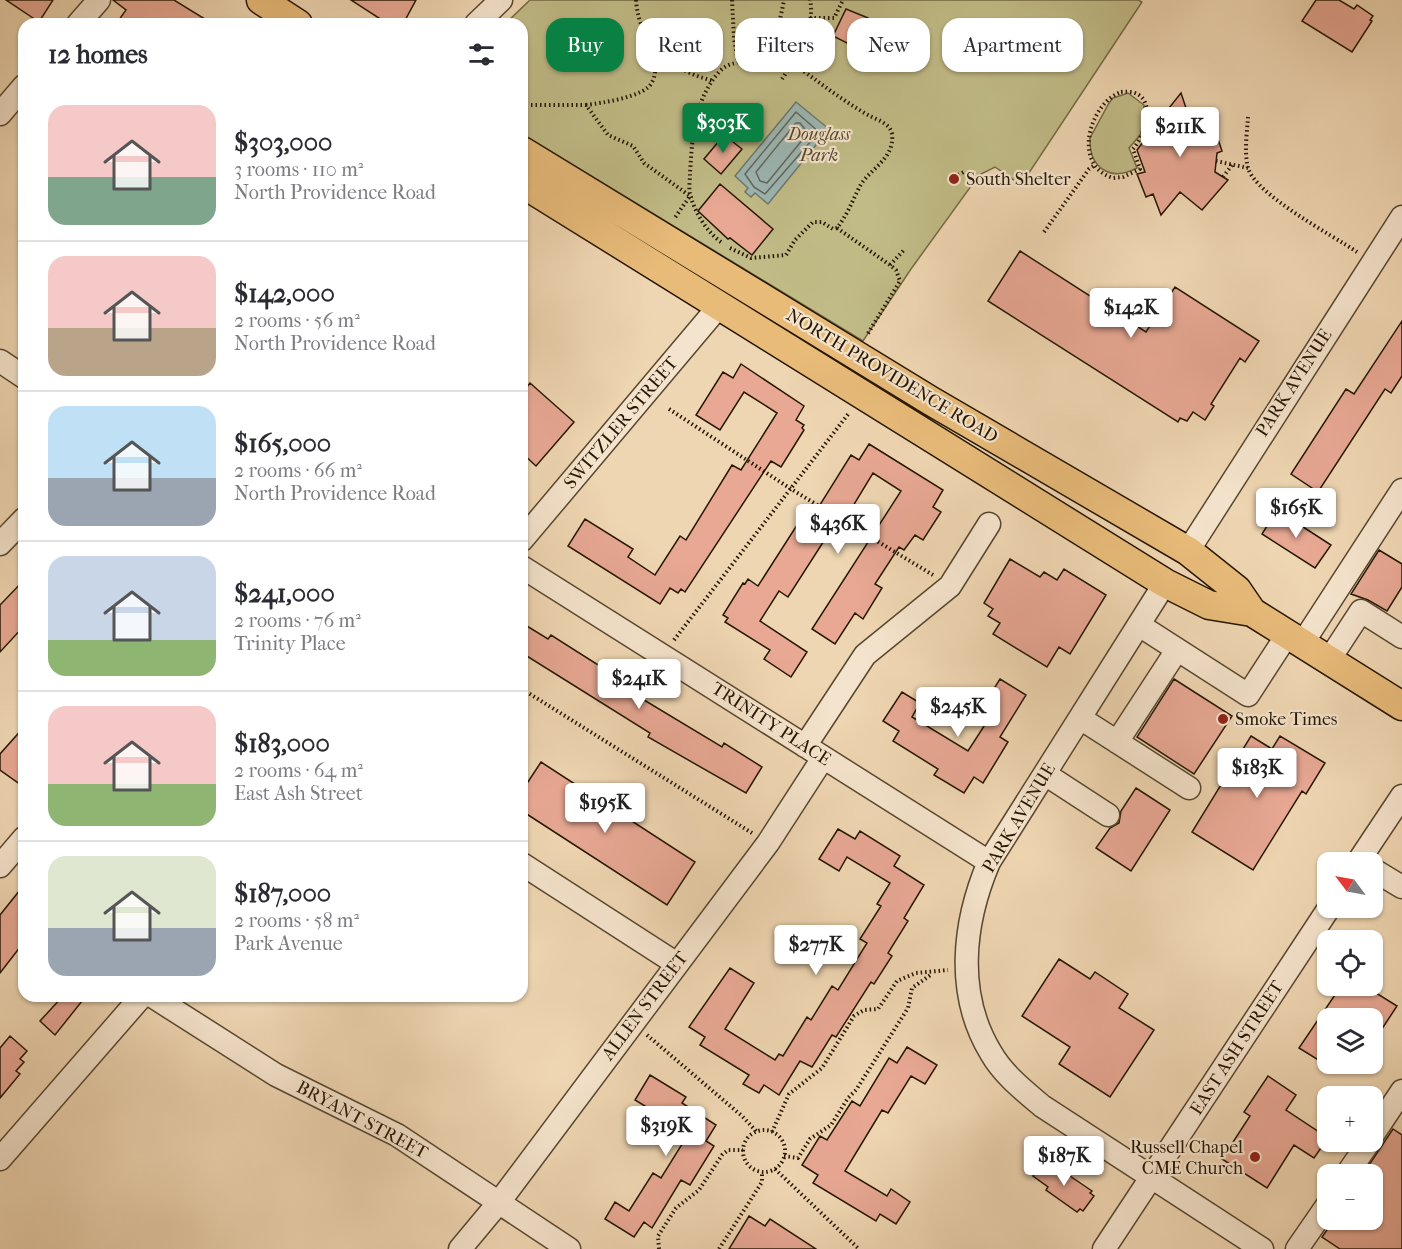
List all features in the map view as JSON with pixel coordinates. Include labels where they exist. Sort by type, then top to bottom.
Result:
[{"type":"main road","points":[[261,0],[289,18]]},
{"type":"main road","name":"NORTH PROVIDENCE ROAD","points":[[528,155],[931,401],[1188,551],[1244,601],[1294,639],[1399,696]]},
{"type":"main road","name":"NORTH PROVIDENCE ROAD","points":[[528,187],[1165,583],[1209,605],[1244,601]]},
{"type":"main road","points":[[1080,530],[1147,556],[1174,560],[1188,551]]},
{"type":"street","points":[[83,18],[99,0]]},
{"type":"street","points":[[482,18],[501,0]]},
{"type":"street","points":[[0,114],[18,93]]},
{"type":"street","name":"PARK AVENUE","points":[[1188,551],[1402,217]]},
{"type":"street","name":"SWITZLER STREET","points":[[528,533],[720,305]]},
{"type":"street","points":[[0,361],[18,373]]},
{"type":"street","points":[[1139,625],[1248,695],[1294,639],[1402,490]]},
{"type":"street","name":"ALLEN STREET","points":[[460,1249],[500,1202],[768,843],[865,655],[950,586],[989,524]]},
{"type":"street","name":"TRINITY PLACE","points":[[528,571],[989,862]]},
{"type":"street","name":"PARK AVENUE","points":[[1165,583],[989,862],[980,884],[969,925],[965,967],[976,1022],[991,1053],[1015,1083],[1042,1106],[1262,1249]]},
{"type":"street","points":[[1329,660],[1361,610],[1402,637]]},
{"type":"street","points":[[1117,742],[1177,650]]},
{"type":"street","points":[[1080,718],[1189,788]]},
{"type":"street","points":[[1045,774],[1108,815]]},
{"type":"street","points":[[1370,852],[1402,796]]},
{"type":"street","points":[[0,866],[18,845]]},
{"type":"street","points":[[528,868],[677,964]]},
{"type":"street","points":[[1383,876],[1402,887]]},
{"type":"street","name":"EAST ASH STREET","points":[[1104,1249],[1322,918]]},
{"type":"street","points":[[0,1159],[137,1002]]},
{"type":"street","name":"BRYANT STREET","points":[[161,1002],[276,1075],[397,1135],[569,1249]]},
{"type":"street","points":[[1383,1120],[1402,1091]]},
{"type":"street","points":[[1297,1249],[1317,1220]]},
{"type":"path","points":[[636,0],[641,18]]},
{"type":"path","points":[[732,0],[735,44]]},
{"type":"path","points":[[781,18],[784,0]]},
{"type":"path","points":[[810,0],[810,18]]},
{"type":"path","points":[[834,18],[843,0]]},
{"type":"path","points":[[671,225],[690,196],[692,145],[702,97],[720,71],[735,64]]},
{"type":"path","points":[[528,105],[586,105],[624,98],[649,87],[653,81],[654,72]]},
{"type":"path","points":[[686,72],[714,81]]},
{"type":"path","points":[[782,79],[787,72]]},
{"type":"path","points":[[586,105],[608,135],[633,146],[644,163],[690,196],[714,237],[751,258],[786,255],[795,240],[813,222],[822,222],[833,230],[837,228],[856,198],[862,182],[885,158],[892,134],[888,125],[846,102],[805,72]]},
{"type":"path","points":[[1121,92],[1134,92],[1146,101],[1147,106],[1144,135],[1133,149],[1140,169],[1118,178],[1104,173],[1095,165],[1088,151],[1087,137],[1110,98],[1121,92]]},
{"type":"path","points":[[1248,117],[1248,168],[1261,188],[1373,262]]},
{"type":"path","points":[[1216,161],[1248,168]]},
{"type":"path","points":[[1044,232],[1095,165]]},
{"type":"path","points":[[1222,177],[1232,165]]},
{"type":"path","points":[[958,175],[964,172],[977,178]]},
{"type":"path","points":[[1100,178],[1104,173]]},
{"type":"path","points":[[837,228],[896,270],[900,281],[863,341]]},
{"type":"path","points":[[890,265],[904,250]]},
{"type":"path","points":[[662,655],[855,405]]},
{"type":"path","points":[[669,409],[791,489],[950,586]]},
{"type":"path","points":[[528,693],[768,843]]},
{"type":"path","points":[[772,1132],[789,1094],[822,1068],[855,1016],[864,1010],[878,1009],[897,981],[916,973],[935,973],[965,967]]},
{"type":"path","points":[[784,1156],[798,1158],[810,1138],[831,1125],[908,1008],[912,988],[923,978],[935,973]]},
{"type":"path","points":[[633,1023],[742,1116],[757,1132]]},
{"type":"path","points":[[757,1132],[772,1132],[784,1145],[784,1156],[775,1169],[762,1172],[750,1167],[743,1150],[747,1139],[757,1132]]},
{"type":"path","points":[[659,1249],[658,1236],[676,1208],[699,1190],[722,1155],[728,1150],[743,1150]]},
{"type":"path","points":[[775,1169],[859,1249]]},
{"type":"path","points":[[719,1249],[762,1182],[762,1172]]},
{"type":"green space","name":"Douglass Park","points":[[530,0],[1138,0],[1142,2],[1021,185],[995,167],[979,175],[911,269],[863,341],[528,138],[528,18],[511,18]]},
{"type":"green space","points":[[1128,93],[1144,105],[1141,134],[1129,148],[1137,168],[1127,172],[1110,173],[1103,170],[1093,157],[1090,138],[1113,98]]},
{"type":"water","points":[[796,102],[829,129],[768,204],[755,193],[751,197],[745,192],[748,188],[735,176]]},
{"type":"building","points":[[6,0],[53,0],[42,18],[33,18]]},
{"type":"building","points":[[113,0],[174,0],[203,18],[120,18],[126,10]]},
{"type":"building","points":[[351,0],[416,0],[406,18],[379,18]]},
{"type":"building","points":[[1316,0],[1339,0],[1354,9],[1357,5],[1373,16],[1352,52],[1302,21]]},
{"type":"building","points":[[846,9],[868,18],[847,18],[847,43],[835,37],[835,32]]},
{"type":"building","points":[[1181,93],[1191,123],[1210,115],[1222,151],[1217,153],[1215,172],[1228,180],[1202,210],[1180,192],[1161,215],[1153,194],[1146,197],[1137,174],[1145,172],[1137,150],[1151,132],[1145,128],[1159,109],[1165,113]]},
{"type":"building","points":[[724,135],[742,149],[721,174],[704,159]]},
{"type":"building","points":[[720,184],[773,229],[752,255],[730,238],[728,239],[698,211]]},
{"type":"building","points":[[1020,251],[1146,332],[1175,287],[1259,341],[1245,362],[1240,358],[1211,404],[1214,406],[1205,420],[1193,412],[1187,421],[1180,418],[1178,422],[988,301]]},
{"type":"building","points":[[1402,321],[1402,376],[1391,393],[1385,389],[1318,492],[1291,474],[1346,389],[1354,394]]},
{"type":"building","points":[[741,364],[804,406],[796,420],[804,425],[802,428],[804,430],[781,467],[771,461],[685,592],[681,589],[678,593],[670,588],[660,604],[568,546],[585,519],[633,549],[628,557],[655,575],[680,536],[686,540],[732,465],[741,470],[777,413],[744,392],[720,430],[696,415],[723,372],[733,378]]},
{"type":"building","points":[[530,383],[574,422],[536,466],[528,459],[528,386]]},
{"type":"building","points":[[869,444],[943,490],[933,507],[941,512],[923,540],[915,535],[904,550],[899,547],[875,584],[882,588],[863,619],[855,613],[835,644],[812,629],[901,491],[873,473],[850,511],[845,508],[788,597],[779,591],[760,621],[807,652],[791,677],[764,659],[770,650],[725,622],[728,618],[723,615],[743,583],[745,584],[748,579],[758,586],[806,511],[813,516],[851,455],[859,460]]},
{"type":"building","points":[[1277,510],[1331,545],[1315,568],[1262,534]]},
{"type":"building","points":[[1379,550],[1402,564],[1402,587],[1387,611],[1368,600],[1351,594]]},
{"type":"building","points":[[1010,559],[1040,577],[1044,572],[1057,580],[1064,569],[1106,595],[1070,654],[1059,647],[1047,667],[993,634],[1000,623],[988,616],[993,609],[984,603]]},
{"type":"building","points":[[18,586],[18,632],[0,652],[0,605]]},
{"type":"building","points":[[528,627],[548,639],[551,635],[647,696],[644,700],[722,747],[724,743],[762,767],[746,793],[648,737],[650,733],[528,657]]},
{"type":"building","points":[[1000,679],[1026,695],[1000,737],[1008,742],[983,783],[974,777],[964,793],[934,775],[938,769],[893,741],[899,731],[883,721],[902,692],[920,703],[912,717],[968,751],[988,720],[978,714]]},
{"type":"building","points":[[1174,679],[1232,716],[1194,774],[1137,737]]},
{"type":"building","points":[[18,734],[18,783],[0,770],[0,754]]},
{"type":"building","points":[[1251,736],[1272,749],[1280,736],[1325,763],[1306,794],[1302,791],[1253,870],[1192,832]]},
{"type":"building","points":[[541,762],[695,862],[667,905],[528,815],[528,782]]},
{"type":"building","points":[[1136,788],[1170,810],[1131,871],[1096,848],[1110,828],[1119,823],[1121,811]]},
{"type":"building","points":[[838,829],[855,839],[860,831],[900,856],[894,866],[924,885],[904,918],[908,921],[888,953],[892,956],[874,984],[871,982],[836,1037],[832,1035],[812,1067],[800,1061],[779,1095],[764,1085],[759,1093],[743,1084],[749,1075],[700,1045],[705,1037],[689,1027],[730,968],[754,983],[725,1029],[775,1060],[779,1054],[783,1056],[807,1017],[811,1020],[832,986],[838,990],[867,943],[860,939],[881,906],[877,904],[890,883],[847,857],[839,871],[819,859]]},
{"type":"building","points":[[18,892],[18,950],[0,973],[0,915]]},
{"type":"building","points":[[1059,959],[1090,979],[1095,972],[1128,994],[1119,1008],[1154,1030],[1110,1097],[1059,1064],[1070,1047],[1022,1016]]},
{"type":"building","points":[[1334,996],[1381,996],[1397,1006],[1383,1027],[1383,1008],[1326,1008]]},
{"type":"building","points":[[57,1002],[81,1002],[55,1035],[40,1021]]},
{"type":"building","points":[[1317,1021],[1317,1059],[1299,1048]]},
{"type":"building","points":[[10,1036],[27,1051],[20,1059],[24,1062],[16,1071],[20,1074],[0,1098],[0,1048]]},
{"type":"building","points":[[907,1047],[937,1065],[925,1084],[911,1076],[888,1113],[882,1110],[845,1171],[887,1196],[891,1189],[910,1202],[896,1224],[880,1214],[876,1221],[813,1183],[818,1175],[802,1165],[820,1136],[827,1140],[852,1101],[860,1106],[889,1058],[897,1063]]},
{"type":"building","points":[[650,1075],[686,1097],[682,1103],[716,1125],[706,1141],[714,1146],[690,1185],[681,1180],[652,1228],[644,1222],[634,1237],[605,1219],[615,1202],[629,1211],[653,1173],[661,1178],[689,1133],[635,1100]]},
{"type":"building","points":[[1268,1076],[1296,1095],[1286,1110],[1317,1131],[1318,1152],[1314,1158],[1294,1145],[1267,1188],[1222,1159],[1250,1116],[1244,1112]]},
{"type":"building","points":[[1393,1129],[1402,1135],[1402,1249],[1340,1249],[1322,1237],[1327,1230],[1383,1230],[1383,1164],[1370,1164],[1378,1152],[1383,1152],[1383,1144]]},
{"type":"building","points":[[1045,1159],[1092,1191],[1090,1193],[1094,1196],[1083,1211],[1080,1209],[1077,1212],[1046,1190],[1048,1187],[1033,1176]]},
{"type":"building","points":[[749,1216],[765,1226],[770,1219],[816,1249],[729,1249]]},
{"type":"place","name":"South Shelter","points":[[954,179]]},
{"type":"place","name":"Smoke Times","points":[[1223,719]]},
{"type":"place","name":"Russell Chapel CME Church","points":[[1255,1157]]}]
